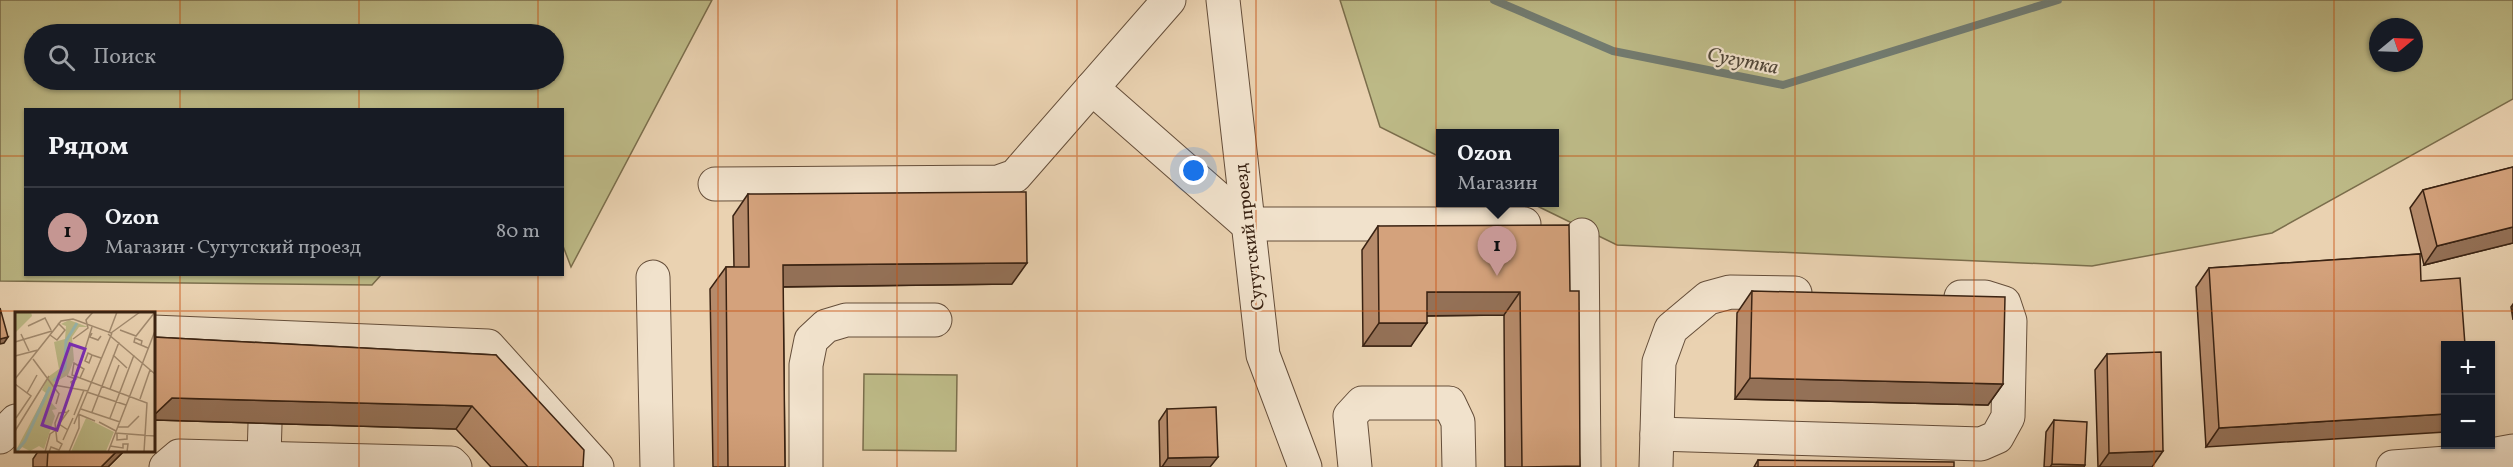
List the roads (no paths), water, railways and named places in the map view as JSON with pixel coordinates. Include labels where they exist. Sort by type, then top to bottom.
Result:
[{"type":"street","points":[[715,184],[998,182],[1015,176],[1169,0]]},
{"type":"street","name":"Сугутский проезд","points":[[1223,0],[1263,355],[1305,467]]},
{"type":"street","points":[[1092,88],[1247,224],[1524,224]]},
{"type":"street","points":[[1582,235],[1584,467]]},
{"type":"street","points":[[653,278],[657,467]]},
{"type":"street","points":[[1656,467],[1659,362],[1671,329],[1708,298],[1730,292],[1823,294]]},
{"type":"street","points":[[1657,434],[1962,455],[1997,437],[2008,417],[2010,321],[2004,303],[1985,297],[1927,296]]},
{"type":"street","points":[[806,467],[806,365],[811,340],[826,326],[846,320],[935,320]]},
{"type":"street","points":[[154,332],[267,352],[488,346],[597,467]]},
{"type":"street","points":[[1355,467],[1350,416],[1362,403],[1449,403],[1458,422],[1459,467]]},
{"type":"street","points":[[0,437],[15,422]]},
{"type":"street","points":[[264,458],[265,424]]},
{"type":"street","points":[[2393,467],[2447,463],[2513,451]]},
{"type":"street","points":[[166,467],[179,456],[451,463],[455,467]]},
{"type":"waterway","name":"Сугутка","points":[[1494,0],[1613,51],[1783,85],[2058,0]]},
{"type":"place","name":"Ozon","points":[[1497,276]]}]
